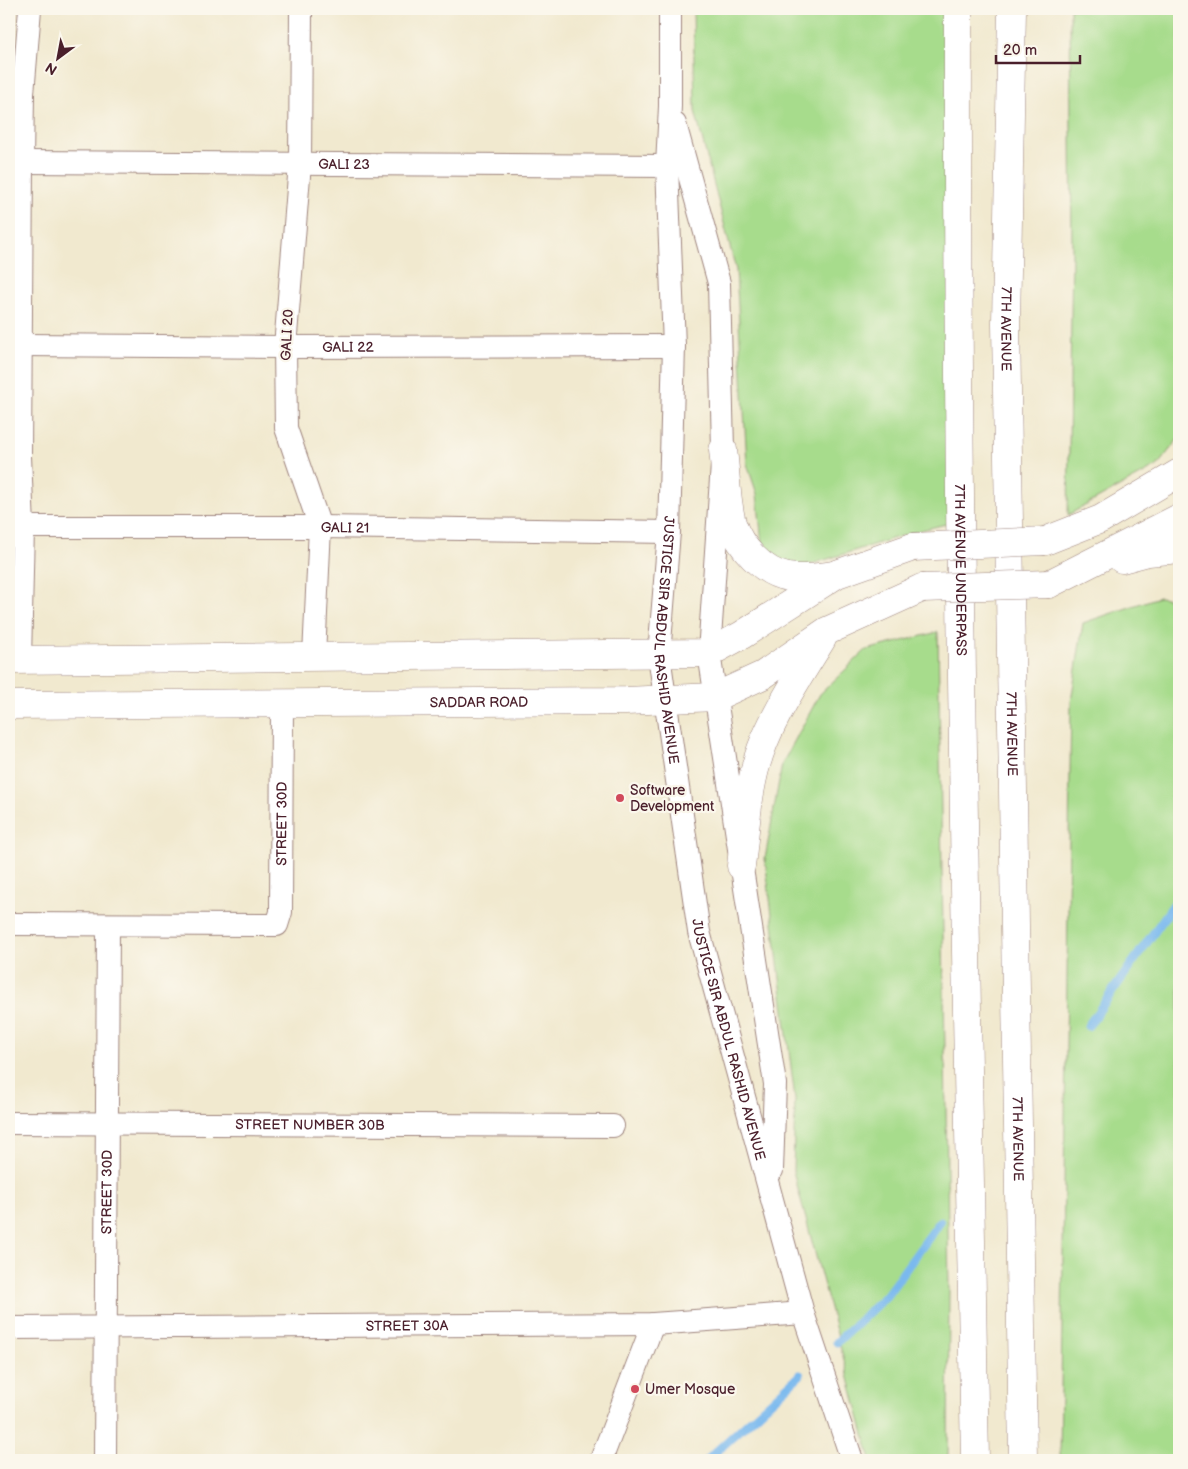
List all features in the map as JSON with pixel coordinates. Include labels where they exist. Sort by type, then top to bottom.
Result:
[{"type":"street","points":[[30,9],[16,94],[22,162],[16,277],[22,345],[14,456],[23,527],[14,660],[314,656],[660,655],[708,653],[742,635],[837,574]]},
{"type":"street","name":"GALI 20","points":[[301,9],[300,164],[285,348],[286,428],[320,527],[314,656]]},
{"type":"street","name":"JUSTICE SIR ABDUL RASHID AVENUE","points":[[670,9],[670,106],[667,166],[674,346],[669,532],[660,655],[665,698],[699,932],[772,1193],[803,1313],[852,1460]]},
{"type":"street","name":"7TH AVENUE UNDERPASS","points":[[958,9],[957,348],[962,792],[975,1460]]},
{"type":"street","name":"7TH AVENUE","points":[[1012,9],[1006,323],[1023,1460]]},
{"type":"street","name":"JUSTICE SIR ABDUL RASHID AVENUE","points":[[670,106],[719,283],[723,450],[708,653],[775,1084],[772,1193]]},
{"type":"street","name":"GALI 23","points":[[22,162],[667,166]]},
{"type":"street","name":"GALI 22","points":[[22,345],[285,348],[674,346]]},
{"type":"street","points":[[723,450],[732,523],[744,546],[769,570],[786,577],[808,579],[837,574],[913,547],[1045,541],[1101,519],[1179,473]]},
{"type":"street","points":[[1101,519],[1160,475],[1179,457]]},
{"type":"street","points":[[1079,570],[1179,518]]},
{"type":"street","name":"GALI 21","points":[[23,527],[320,527],[669,532]]},
{"type":"street","points":[[1079,570],[1148,552],[1179,548]]},
{"type":"street","name":"SADDAR ROAD","points":[[9,705],[616,701],[714,697],[764,675],[827,631],[922,588],[1049,584],[1079,570]]},
{"type":"street","points":[[741,866],[748,802],[763,742],[785,700],[827,631]]},
{"type":"street","name":"STREET 30D","points":[[9,924],[277,924],[281,912],[282,702]]},
{"type":"street","name":"STREET 30D","points":[[105,1460],[108,925]]},
{"type":"street","name":"STREET NUMBER 30B","points":[[9,1122],[613,1126]]},
{"type":"street","name":"STREET 30A","points":[[9,1328],[653,1324],[803,1313]]},
{"type":"street","points":[[601,1460],[653,1324]]},
{"type":"green space","points":[[693,9],[949,9],[950,523],[914,532],[796,569],[763,553],[757,494],[747,464],[736,270],[695,111]]},
{"type":"green space","points":[[1070,9],[1179,9],[1179,438],[1157,466],[1068,515],[1072,251]]},
{"type":"green space","points":[[1159,597],[1179,600],[1179,1460],[1060,1460],[1071,702],[1083,623]]},
{"type":"green space","points":[[938,632],[949,1289],[948,1460],[871,1460],[793,1171],[795,1099],[765,859],[782,764],[820,694],[866,650]]},
{"type":"waterway","points":[[1088,1026],[1179,897]]},
{"type":"waterway","points":[[837,1342],[886,1296],[940,1222]]},
{"type":"waterway","points":[[707,1460],[800,1375]]},
{"type":"place","name":"Software Development","points":[[620,798]]},
{"type":"place","name":"Umer Mosque","points":[[635,1389]]}]
